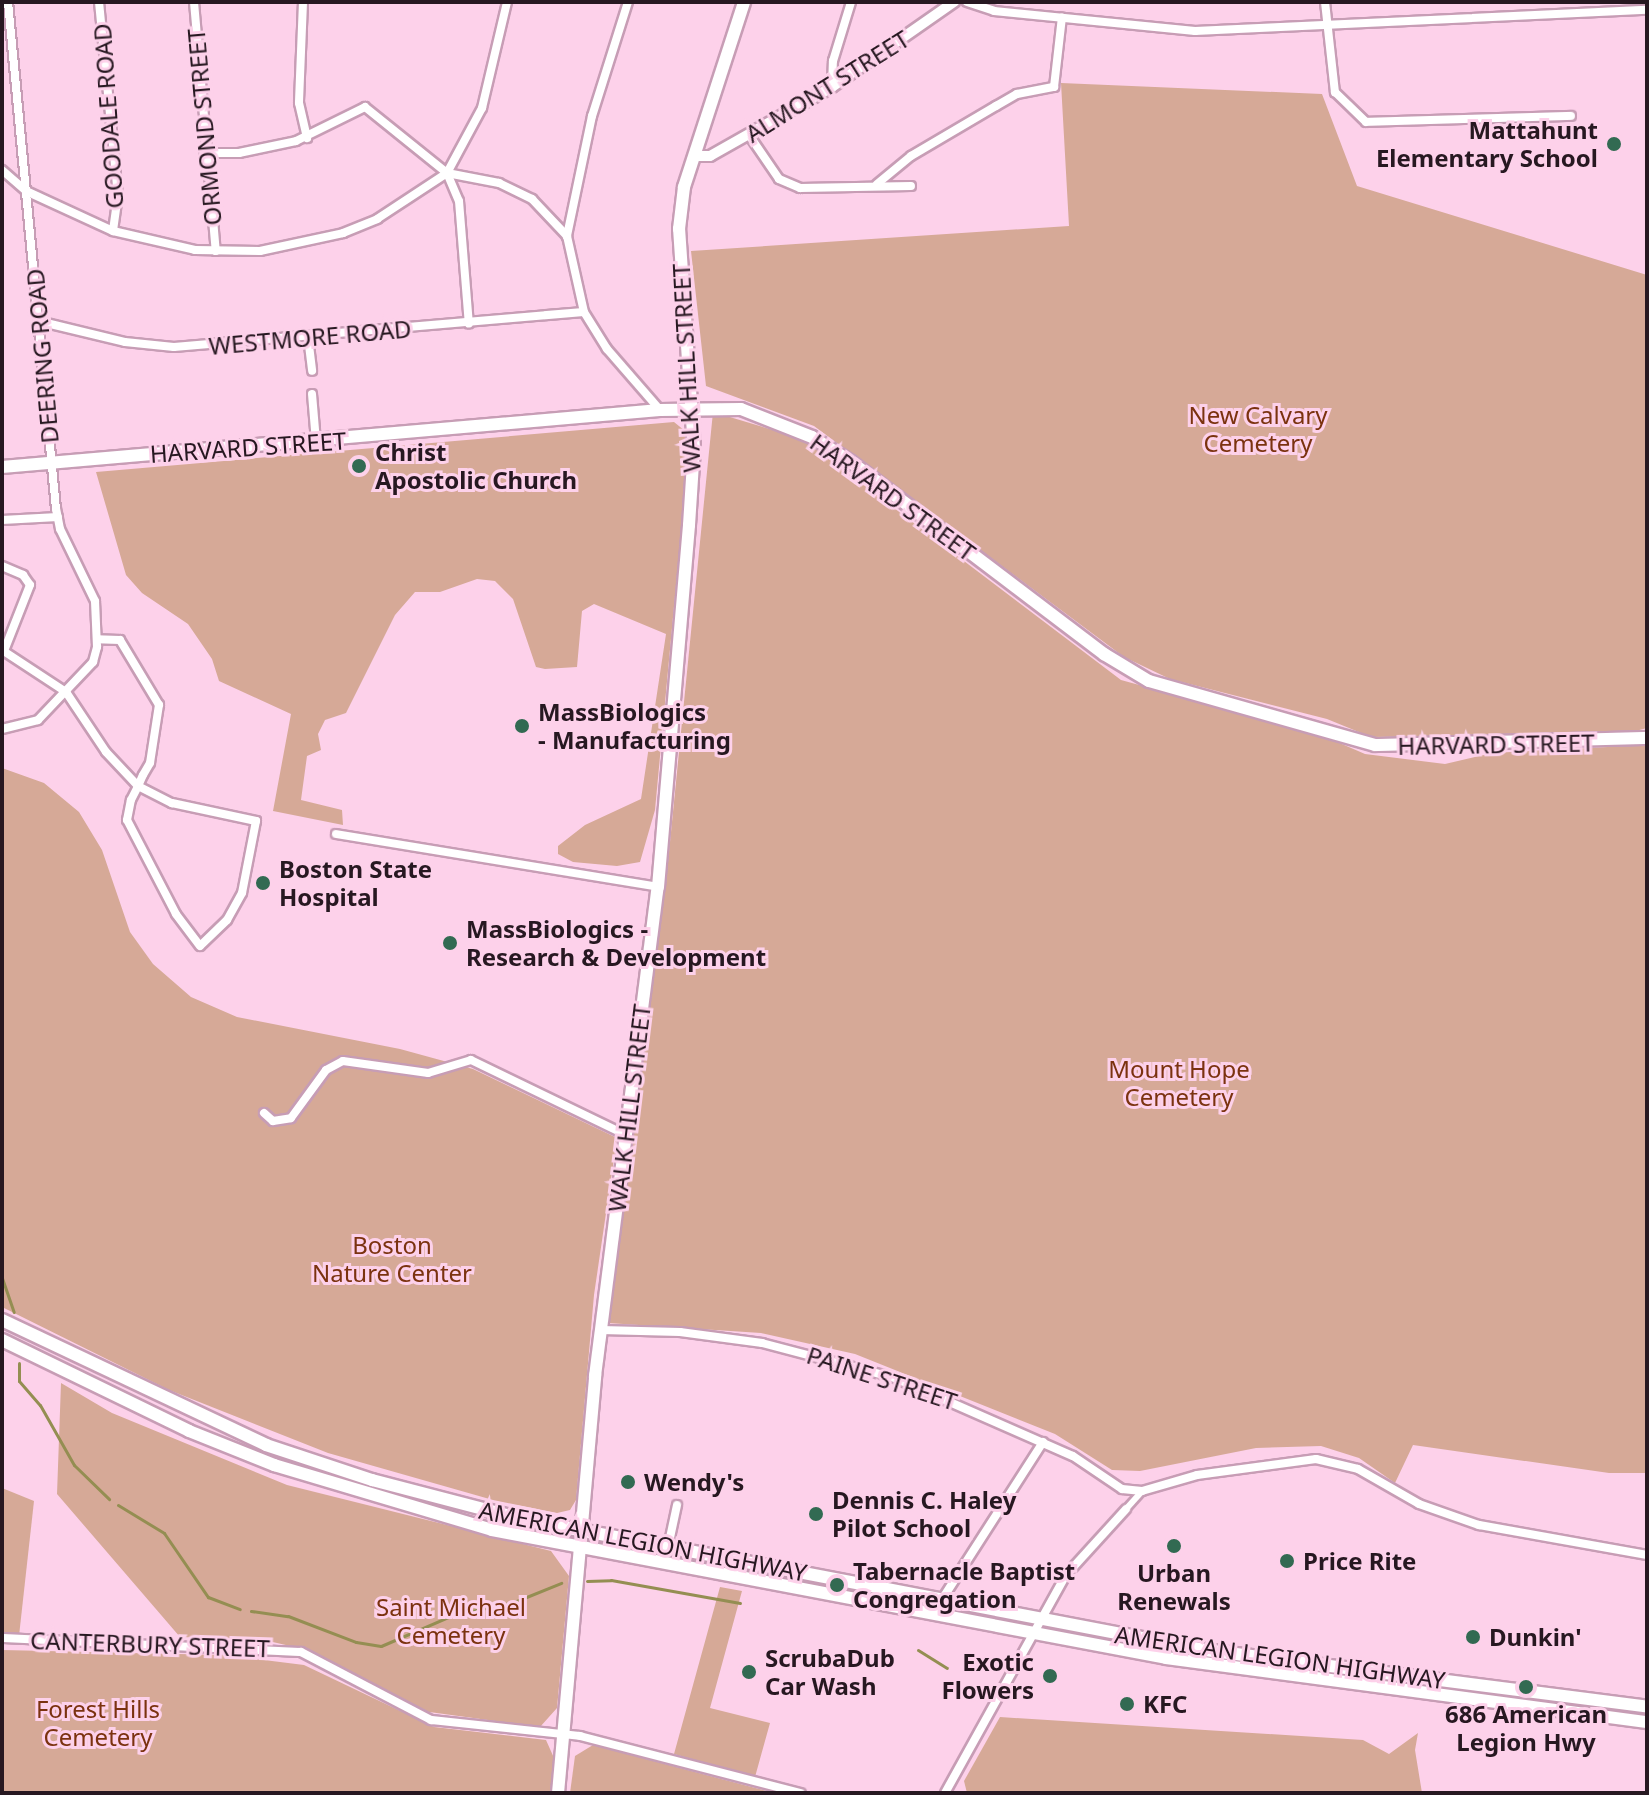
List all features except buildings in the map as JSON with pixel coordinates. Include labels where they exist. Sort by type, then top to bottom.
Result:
[{"type":"main road","name":"WALK HILL STREET","points":[[558,1793],[601,1330],[658,887],[689,525],[692,410],[679,229],[694,156],[744,2]]},
{"type":"main road","name":"HARVARD STREET","points":[[2,467],[316,443],[660,410],[741,409],[812,437],[893,492],[1104,654],[1149,681],[1375,745],[1647,738]]},
{"type":"main road","name":"AMERICAN LEGION HIGHWAY","points":[[2,1320],[209,1422],[310,1461],[464,1505],[582,1531],[1205,1650],[1647,1707]]},
{"type":"main road","name":"AMERICAN LEGION HIGHWAY","points":[[2,1340],[161,1418],[274,1465],[381,1501],[580,1548],[1033,1635],[1288,1678],[1647,1722]]},
{"type":"main road","points":[[1437,1696],[1438,1681]]},
{"type":"street","name":"DEERING ROAD","points":[[2,729],[38,720],[93,662],[97,639],[92,590],[58,517],[8,2]]},
{"type":"street","name":"GOODALE ROAD","points":[[99,2],[118,195],[113,231]]},
{"type":"street","name":"ORMOND STREET","points":[[194,2],[204,153],[216,251]]},
{"type":"street","points":[[303,2],[299,103],[307,138]]},
{"type":"street","points":[[2,170],[26,191],[113,231],[216,251],[299,247],[343,233],[377,219],[447,173],[482,108],[507,2]]},
{"type":"street","points":[[628,2],[592,116],[567,236],[584,312],[607,349],[660,410]]},
{"type":"street","points":[[832,87],[833,61],[851,2]]},
{"type":"street","name":"ALMONT STREET","points":[[694,156],[710,156],[832,87],[954,2]]},
{"type":"street","points":[[967,2],[994,11],[1195,31],[1647,10]]},
{"type":"street","points":[[1325,2],[1335,92],[1366,122],[1571,116]]},
{"type":"street","points":[[877,184],[911,156],[1017,94],[1054,87],[1062,17]]},
{"type":"street","points":[[204,153],[268,149],[307,138],[365,107],[447,173],[516,189],[567,236]]},
{"type":"street","points":[[749,135],[779,179],[800,188],[877,184],[911,186]]},
{"type":"street","points":[[447,173],[459,201],[469,324]]},
{"type":"street","name":"WESTMORE ROAD","points":[[38,321],[125,342],[174,347],[584,312]]},
{"type":"street","points":[[308,337],[312,371]]},
{"type":"street","points":[[312,394],[316,443]]},
{"type":"street","points":[[2,520],[58,517]]},
{"type":"street","points":[[2,566],[23,575],[30,585],[3,651],[66,692],[106,752],[138,786],[172,803],[256,821],[242,893],[227,920],[200,946],[176,914],[127,820],[138,786],[150,763],[159,705],[120,640],[97,639]]},
{"type":"street","points":[[336,834],[658,887]]},
{"type":"street","points":[[264,1113],[273,1121],[291,1118],[326,1070],[343,1061],[428,1073],[458,1060],[471,1060],[624,1134]]},
{"type":"street","name":"PAINE STREET","points":[[601,1330],[680,1332],[821,1356],[962,1403],[1073,1456],[1101,1480],[1142,1491]]},
{"type":"street","points":[[941,1601],[1043,1442]]},
{"type":"street","points":[[945,1793],[1066,1575],[1142,1491],[1197,1475],[1316,1459],[1358,1469],[1419,1504],[1479,1525],[1647,1555]]},
{"type":"street","points":[[668,1547],[677,1505]]},
{"type":"street","name":"CANTERBURY STREET","points":[[2,1638],[301,1652],[431,1720],[564,1733],[801,1793]]},
{"type":"green space","name":"New Calvary Cemetery","points":[[1061,83],[1322,94],[1357,186],[1647,275],[1647,728],[1624,734],[1371,737],[1327,719],[1170,679],[1124,657],[814,426],[706,386],[691,251],[1069,226]]},
{"type":"green space","name":"Mount Hope Cemetery","points":[[713,412],[803,439],[1121,680],[1321,735],[1365,754],[1445,764],[1492,753],[1647,745],[1647,1473],[1609,1473],[1413,1445],[1395,1483],[1359,1458],[1321,1446],[1256,1448],[1140,1471],[1112,1470],[1055,1434],[855,1354],[761,1333],[608,1323],[668,862]]},
{"type":"green space","points":[[674,422],[690,435],[655,810],[640,862],[617,866],[573,862],[558,854],[558,846],[585,825],[641,799],[666,634],[594,604],[582,611],[577,667],[545,669],[536,667],[513,599],[495,581],[477,579],[440,592],[415,592],[395,615],[346,713],[325,720],[318,734],[321,750],[307,756],[301,800],[342,810],[343,825],[273,811],[291,714],[219,681],[212,659],[188,624],[142,593],[126,575],[96,472]]},
{"type":"green space","name":"Boston Nature Center","points":[[2,768],[44,783],[79,812],[102,850],[130,932],[153,964],[191,997],[237,1017],[400,1049],[473,1069],[617,1138],[594,1295],[576,1500],[570,1510],[557,1513],[493,1500],[328,1453],[169,1390],[2,1307]]},
{"type":"green space","name":"Saint Michael Cemetery","points":[[61,1383],[112,1413],[287,1485],[551,1551],[569,1576],[557,1708],[540,1727],[422,1711],[312,1651],[264,1640],[180,1637],[57,1494]]},
{"type":"green space","points":[[2,1488],[34,1501],[19,1636],[2,1636]]},
{"type":"green space","points":[[720,1587],[742,1591],[710,1708],[770,1723],[755,1777],[674,1754]]},
{"type":"green space","name":"Forest Hills Cemetery","points":[[2,1650],[223,1655],[304,1665],[434,1727],[546,1740],[554,1758],[550,1793],[2,1793]]},
{"type":"green space","points":[[1000,1717],[1363,1740],[1389,1754],[1418,1733],[1415,1750],[1422,1793],[967,1793],[964,1781]]},
{"type":"green space","points":[[593,1745],[774,1793],[570,1793],[575,1756]]},
{"type":"waterway","points":[[2,1278],[14,1312]]},
{"type":"waterway","points":[[19,1363],[19,1381],[40,1405],[74,1465],[109,1499]]},
{"type":"waterway","points":[[118,1505],[164,1533],[208,1597],[240,1609]]},
{"type":"waterway","points":[[587,1581],[611,1580],[740,1603]]},
{"type":"waterway","points":[[251,1611],[288,1616],[356,1642],[381,1646],[453,1615],[514,1602],[561,1583]]},
{"type":"waterway","points":[[918,1650],[947,1668]]},
{"type":"place","name":"Mattahunt Elementary School","points":[[1614,144]]},
{"type":"place","name":"Christ Apostolic Church","points":[[359,466]]},
{"type":"place","name":"MassBiologics - Manufacturing","points":[[522,726]]},
{"type":"place","name":"Boston State Hospital","points":[[263,883]]},
{"type":"place","name":"MassBiologics - Research & Development","points":[[450,943]]},
{"type":"place","name":"Wendy's","points":[[628,1482]]},
{"type":"place","name":"Dennis C. Haley Pilot School","points":[[816,1514]]},
{"type":"place","name":"Urban Renewals","points":[[1174,1546]]},
{"type":"place","name":"Price Rite","points":[[1287,1561]]},
{"type":"place","name":"Tabernacle Baptist Congregation","points":[[837,1585]]},
{"type":"place","name":"Dunkin'","points":[[1473,1637]]},
{"type":"place","name":"ScrubaDub Car Wash","points":[[749,1672]]},
{"type":"place","name":"Exotic Flowers","points":[[1050,1676]]},
{"type":"place","name":"686 American Legion Hwy","points":[[1526,1687]]},
{"type":"place","name":"KFC","points":[[1127,1704]]}]
